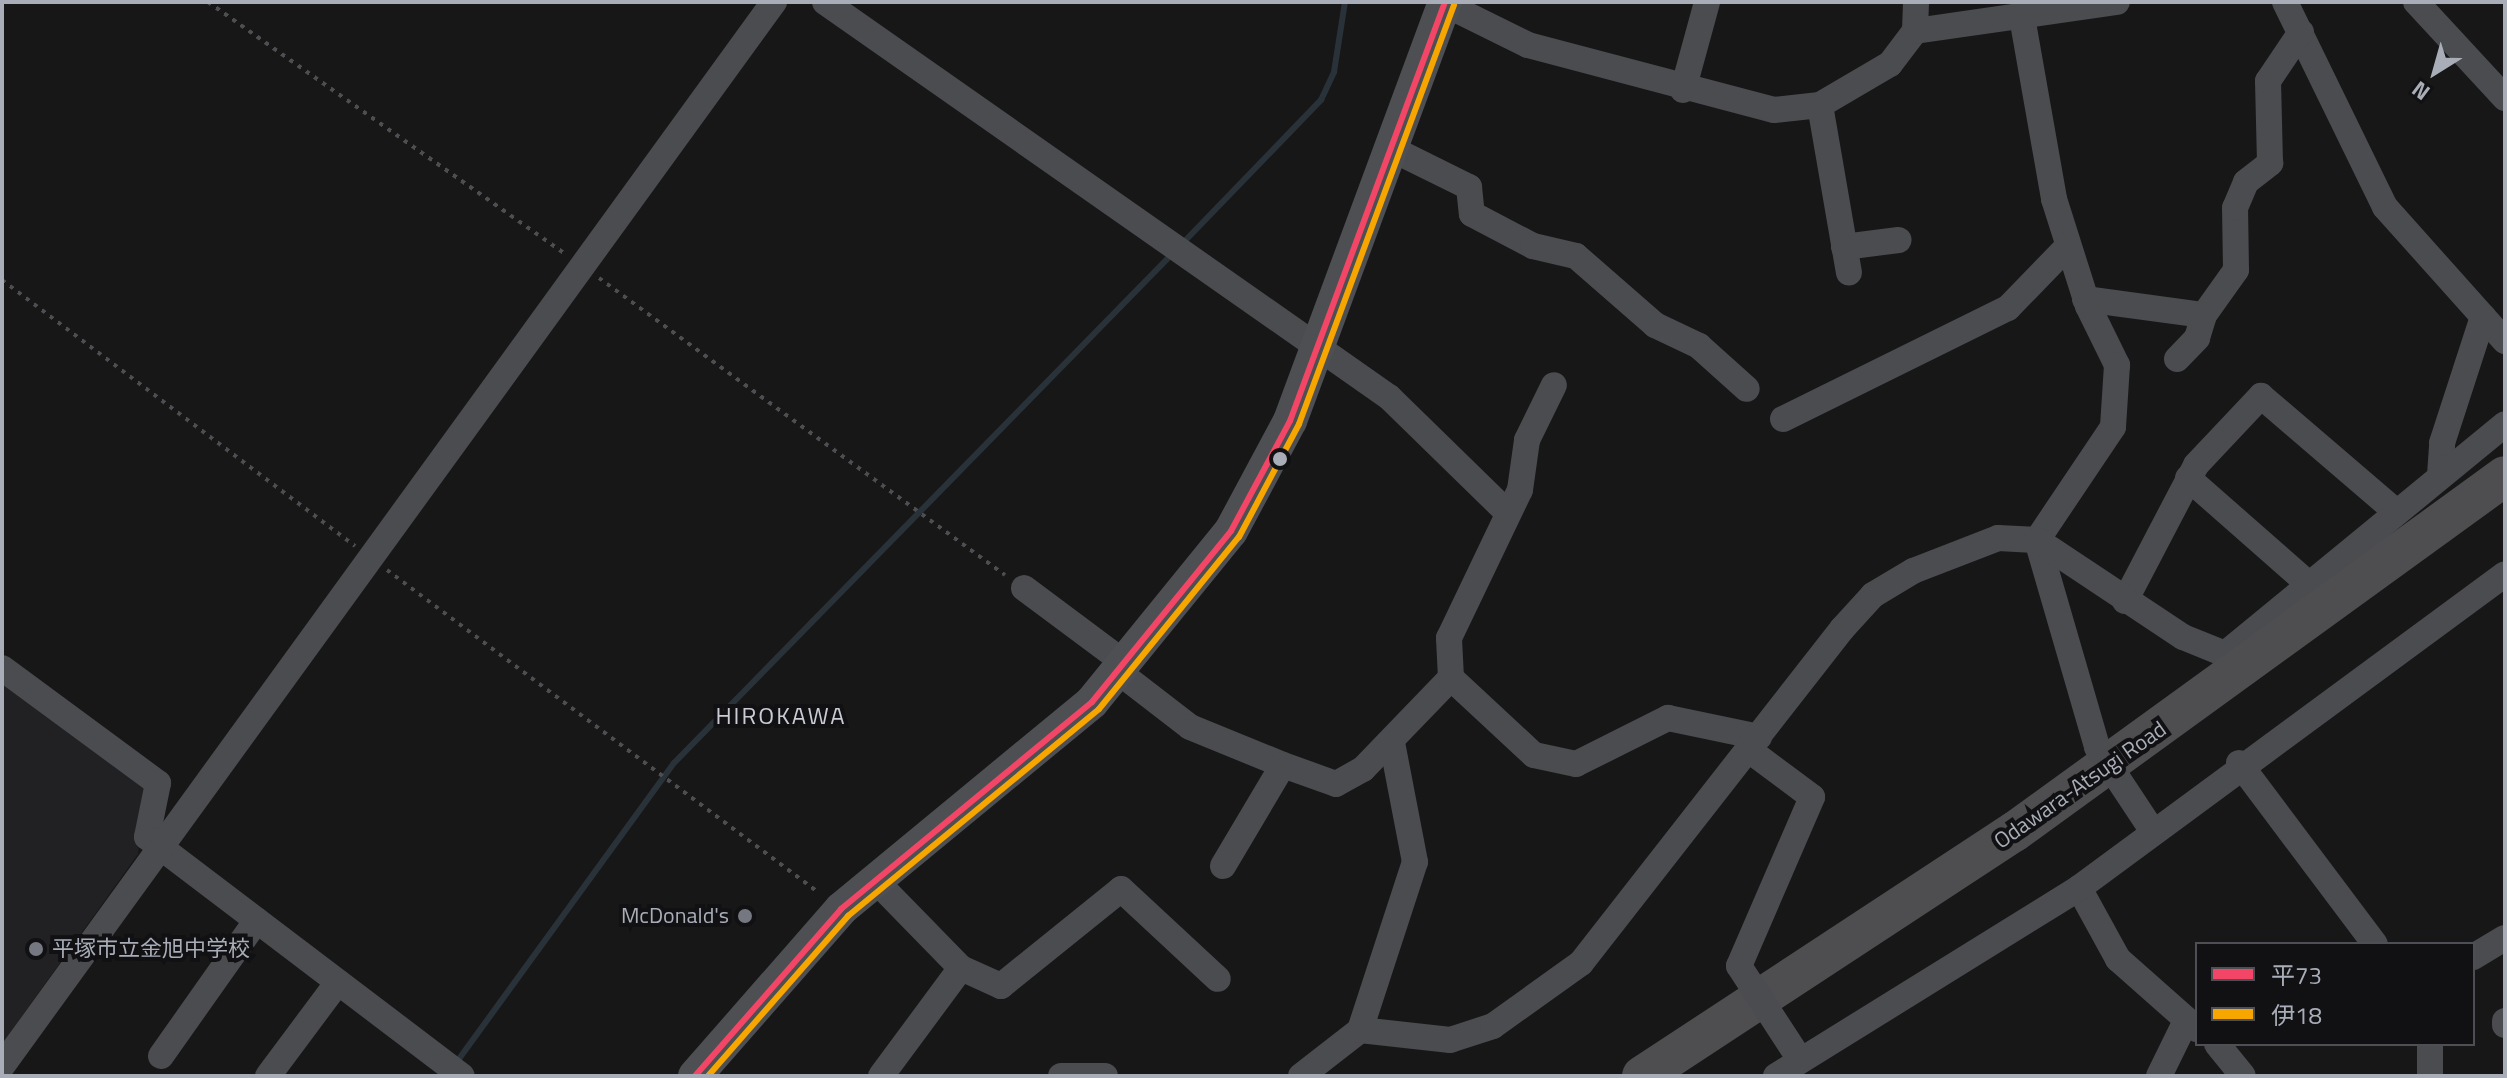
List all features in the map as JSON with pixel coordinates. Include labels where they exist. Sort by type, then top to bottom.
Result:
[{"type":"highway","name":"Odawara-Atsugi Road","points":[[1642,1076],[2014,832],[2505,476]]},
{"type":"highway","name":"Odawara-Atsugi Road","points":[[1693,1076],[2029,854],[2505,508]]},
{"type":"main road","points":[[695,1076],[841,909],[1033,754],[1123,669],[1269,471],[1317,351],[1443,3]]},
{"type":"street","points":[[2,1066],[374,560],[774,2]]},
{"type":"street","points":[[825,2],[1317,351],[1389,397],[1508,513]]},
{"type":"street","points":[[1683,90],[1707,2]]},
{"type":"street","points":[[1443,3],[1528,45],[1683,90],[1774,110],[1820,105],[1890,64],[1915,31],[1916,2]]},
{"type":"street","points":[[1915,31],[2117,2]]},
{"type":"street","points":[[2285,2],[2385,207],[2505,341]]},
{"type":"street","points":[[2416,2],[2505,98]]},
{"type":"street","points":[[2022,17],[2068,246],[2085,299],[2117,365],[2120,400],[2113,427],[2037,540]]},
{"type":"street","points":[[2177,359],[2197,338],[2204,315],[2236,270],[2235,208],[2246,182],[2270,163],[2268,81],[2301,32]]},
{"type":"street","points":[[1820,105],[1849,273]]},
{"type":"street","points":[[1392,149],[1469,187],[1472,214],[1533,246],[1576,256],[1655,325],[1699,346],[1747,389]]},
{"type":"street","points":[[1844,247],[1899,240]]},
{"type":"street","points":[[1783,419],[2008,308],[2068,246]]},
{"type":"street","points":[[2085,299],[2204,315]]},
{"type":"street","points":[[2440,475],[2442,443],[2483,317]]},
{"type":"street","points":[[1024,588],[1190,727],[1336,784],[1392,742],[1451,678],[1449,638],[1508,513],[1527,440],[1554,385]]},
{"type":"street","points":[[2125,601],[2188,478],[2261,396],[2395,511]]},
{"type":"street","points":[[1360,1030],[1450,1040],[1493,1026],[1581,963],[1650,882],[1754,744],[1873,595],[1998,538],[2037,540],[2125,601],[2225,654],[2311,586],[2395,511],[2505,424]]},
{"type":"street","points":[[2188,478],[2311,586]]},
{"type":"street","points":[[2037,540],[2097,747],[2152,830]]},
{"type":"street","points":[[1776,1076],[1799,1058],[2079,888],[2239,763],[2428,636],[2505,574]]},
{"type":"street","points":[[2,668],[158,783],[147,837],[462,1076]]},
{"type":"street","points":[[1451,678],[1498,715],[1534,755],[1576,764],[1668,718],[1754,744],[1812,797],[1739,966],[1799,1058]]},
{"type":"street","points":[[1301,1076],[1360,1030],[1415,862],[1392,742]]},
{"type":"street","points":[[2239,763],[2373,942]]},
{"type":"street","points":[[1223,866],[1283,765]]},
{"type":"street","points":[[875,880],[961,968],[1001,986],[1121,889],[1218,979]]},
{"type":"street","points":[[2079,888],[2118,959],[2192,1025],[2159,1076]]},
{"type":"street","points":[[161,1056],[257,920]]},
{"type":"street","points":[[2475,956],[2505,938]]},
{"type":"street","points":[[881,1076],[961,968]]},
{"type":"street","points":[[268,1076],[338,982]]},
{"type":"street","points":[[2219,1046],[2243,1076]]},
{"type":"street","points":[[2430,1046],[2430,1076]]},
{"type":"street","points":[[1061,1076],[1105,1076]]},
{"type":"path","points":[[208,2],[585,266],[1024,588]]},
{"type":"path","points":[[2,280],[841,909]]},
{"type":"shaded area","name":"平塚市立金旭中学校","points":[[2,681],[146,784],[138,854],[2,1044]]},
{"type":"waterway","points":[[1181,245],[1321,100],[1334,72],[1345,2]]},
{"type":"waterway","points":[[456,1063],[674,763],[1173,253]]},
{"type":"transit line","name":"平73","points":[[695,1076],[841,909],[1092,702],[1231,531],[1290,421],[1445,2]]},
{"type":"transit line","name":"伊18","points":[[708,1076],[848,916],[1099,709],[1239,537],[1299,424],[1454,5]]},
{"type":"place","name":"McDonald's","points":[[745,916]]},
{"type":"place","name":"平塚市立金旭中学校","points":[[36,949]]},
{"type":"district","name":"HIROKAWA","points":[[781,716]]}]
